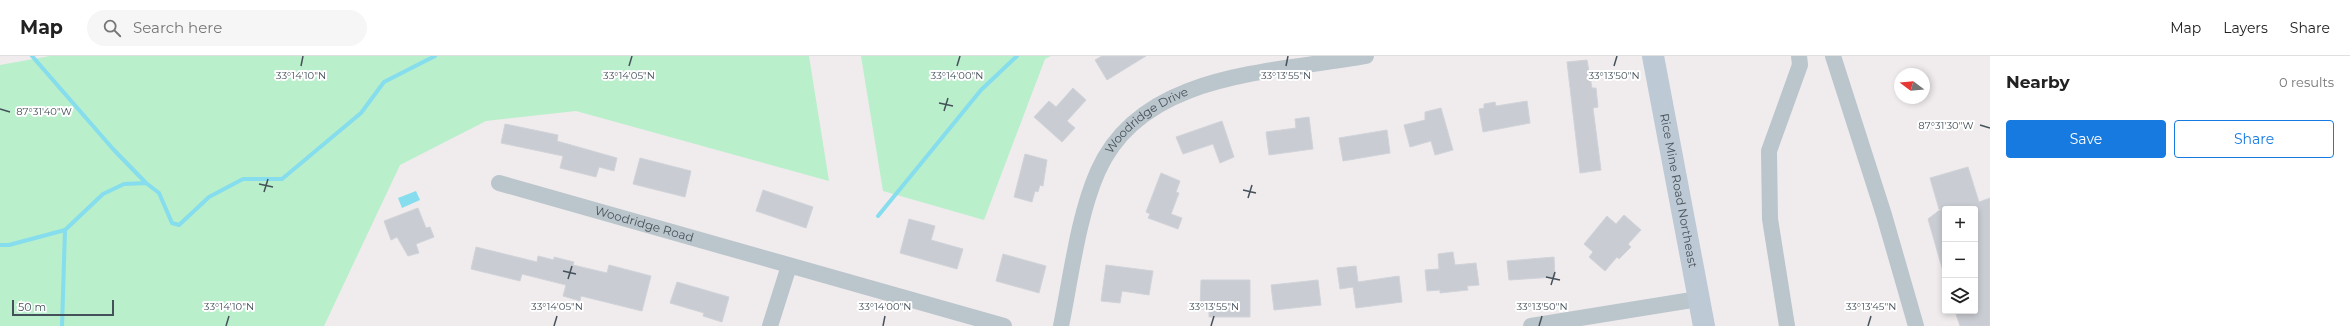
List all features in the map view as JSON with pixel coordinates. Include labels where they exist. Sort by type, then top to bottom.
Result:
[{"type":"main road","name":"Rice Mine Road Northeast","points":[[1653,56],[1704,326]]},
{"type":"street","name":"Woodridge Drive","points":[[1061,326],[1087,202],[1098,171],[1114,142],[1138,118],[1166,100],[1197,87],[1230,78],[1366,56]]},
{"type":"street","points":[[1787,326],[1770,219],[1769,151],[1800,65],[1799,56]]},
{"type":"street","points":[[1833,56],[1884,215],[1916,326]]},
{"type":"street","name":"Woodridge Road","points":[[499,184],[1004,326]]},
{"type":"street","points":[[770,326],[789,266]]},
{"type":"street","points":[[1531,326],[1698,299]]},
{"type":"green space","points":[[50,56],[809,56],[829,181],[576,111],[486,121],[400,165],[324,326],[0,326],[0,65]]},
{"type":"green space","points":[[861,56],[1051,56],[1045,59],[984,220],[883,191]]},
{"type":"water","points":[[416,191],[420,200],[402,208],[398,198]]},
{"type":"building","points":[[1102,56],[1146,56],[1107,80],[1095,60]]},
{"type":"building","points":[[1587,60],[1592,88],[1596,88],[1598,107],[1593,108],[1601,170],[1580,173],[1567,62]]},
{"type":"building","points":[[1073,88],[1086,100],[1067,121],[1075,128],[1062,142],[1034,117],[1049,101],[1056,107]]},
{"type":"building","points":[[1527,101],[1530,123],[1483,132],[1479,109],[1484,108],[1484,104],[1495,102],[1496,106]]},
{"type":"building","points":[[1441,108],[1453,150],[1435,155],[1431,141],[1410,147],[1404,125],[1425,120],[1425,112]]},
{"type":"building","points":[[1309,117],[1313,149],[1269,155],[1266,132],[1296,128],[1295,119]]},
{"type":"building","points":[[1222,121],[1234,157],[1220,163],[1213,144],[1183,154],[1176,137]]},
{"type":"building","points":[[505,124],[558,135],[557,141],[617,158],[614,171],[599,167],[596,177],[560,168],[563,156],[501,143]]},
{"type":"building","points":[[1387,130],[1390,153],[1343,161],[1339,138]]},
{"type":"building","points":[[1025,154],[1047,160],[1043,186],[1040,185],[1038,192],[1035,191],[1032,202],[1014,197]]},
{"type":"building","points":[[640,158],[691,171],[685,197],[633,184]]},
{"type":"building","points":[[1968,167],[1979,202],[1990,198],[1990,326],[1960,326],[1956,314],[1978,314],[1978,206],[1942,206],[1942,268],[1928,219],[1941,209],[1939,209],[1930,178]]},
{"type":"building","points":[[1161,173],[1180,181],[1176,192],[1179,193],[1171,214],[1182,218],[1178,229],[1148,218],[1150,214],[1146,212]]},
{"type":"building","points":[[763,190],[813,207],[806,228],[756,211]]},
{"type":"building","points":[[418,208],[426,228],[430,227],[434,237],[416,244],[419,253],[408,256],[397,237],[391,240],[384,221]]},
{"type":"building","points":[[1624,215],[1641,230],[1628,244],[1631,247],[1619,259],[1617,257],[1605,271],[1589,257],[1593,252],[1584,244],[1607,216],[1616,224]]},
{"type":"building","points":[[909,219],[935,226],[931,240],[963,249],[957,269],[900,253]]},
{"type":"building","points":[[476,247],[537,262],[538,256],[554,260],[554,257],[574,262],[573,265],[607,273],[609,265],[651,276],[642,311],[581,296],[580,301],[563,296],[566,285],[522,274],[520,281],[471,269]]},
{"type":"building","points":[[1453,252],[1455,265],[1476,263],[1479,285],[1467,286],[1468,290],[1440,293],[1440,290],[1427,291],[1425,270],[1439,269],[1438,254]]},
{"type":"building","points":[[1003,254],[1046,266],[1039,293],[996,281]]},
{"type":"building","points":[[1554,257],[1555,277],[1509,280],[1507,261]]},
{"type":"building","points":[[1106,265],[1153,271],[1149,295],[1122,291],[1120,303],[1101,301]]},
{"type":"building","points":[[1356,266],[1358,282],[1399,276],[1402,302],[1356,308],[1353,287],[1340,289],[1337,268]]},
{"type":"building","points":[[1201,280],[1250,280],[1250,317],[1209,317],[1209,309],[1200,309]]},
{"type":"building","points":[[1318,280],[1321,305],[1274,310],[1271,285]]},
{"type":"building","points":[[677,282],[729,297],[722,322],[703,316],[704,313],[670,303]]},
{"type":"waterway","points":[[32,56],[113,149],[146,183]]},
{"type":"waterway","points":[[0,245],[9,245],[65,230],[103,194],[124,184],[146,183],[159,193],[172,223],[179,225],[209,197],[243,179],[282,179],[361,113],[384,82],[435,56]]},
{"type":"waterway","points":[[878,216],[981,90],[1017,56]]},
{"type":"waterway","points":[[62,326],[65,230]]}]
